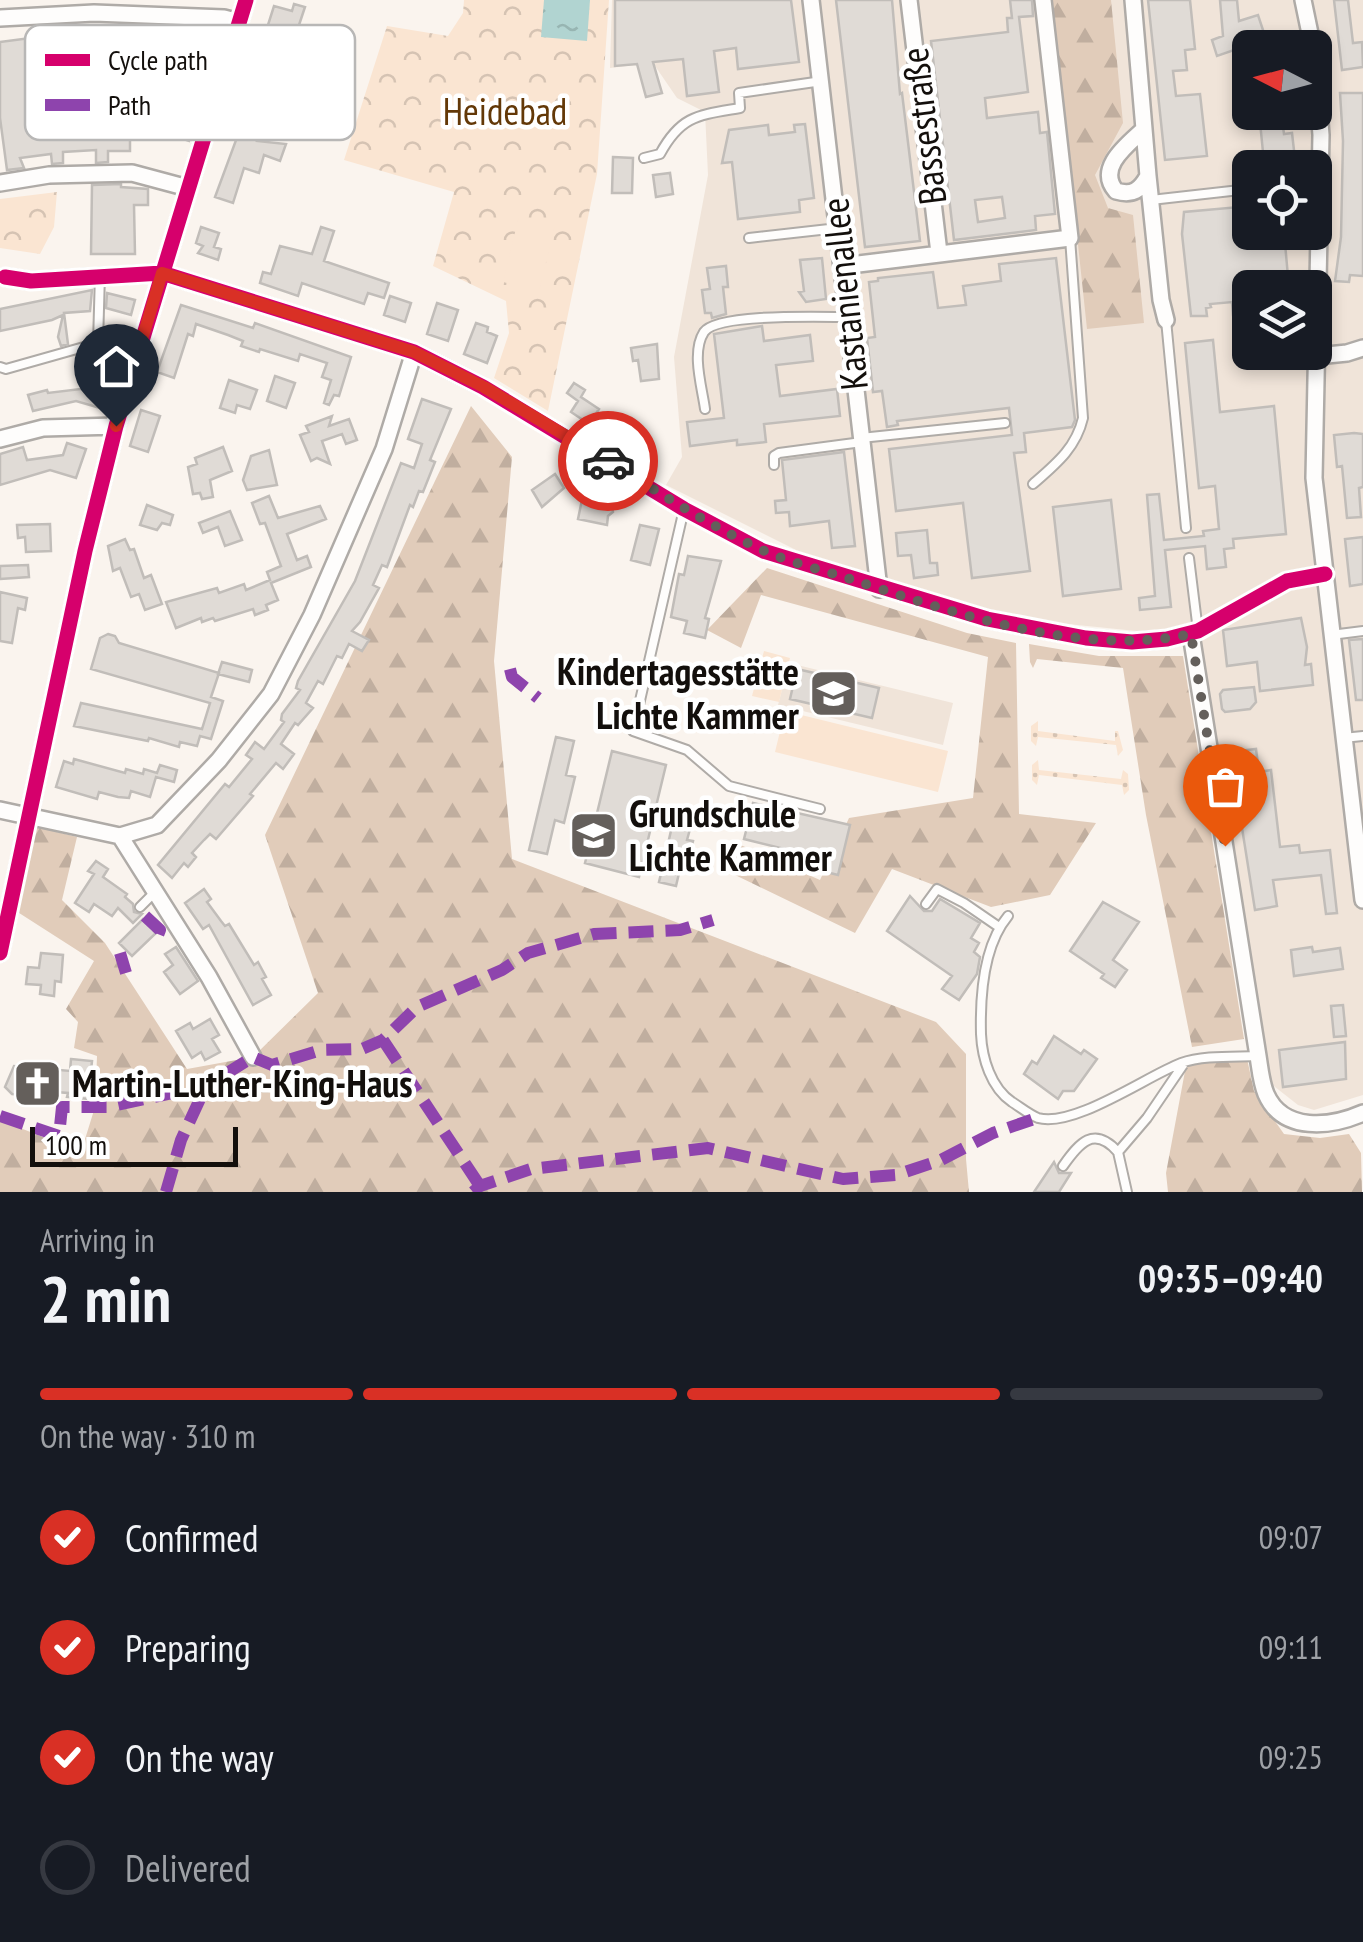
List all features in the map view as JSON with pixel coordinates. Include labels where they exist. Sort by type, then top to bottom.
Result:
[{"type":"street","points":[[238,25],[246,0]]},
{"type":"street","name":"Kastanienallee","points":[[811,0],[878,588]]},
{"type":"street","name":"Bassestraße","points":[[909,0],[939,253]]},
{"type":"street","points":[[842,266],[1070,238],[1043,0]]},
{"type":"street","points":[[1133,0],[1150,200],[1166,320]]},
{"type":"street","points":[[1303,0],[1309,30]]},
{"type":"street","points":[[0,18],[94,13],[224,18],[239,22]]},
{"type":"street","points":[[1143,130],[1109,170],[1110,184],[1116,191],[1132,193],[1148,176]]},
{"type":"street","points":[[0,953],[85,550],[116,426],[203,140]]},
{"type":"street","points":[[0,183],[112,172],[144,175],[188,188]]},
{"type":"street","points":[[4,278],[31,281],[162,273],[414,352],[572,438],[684,509],[763,551],[988,620],[1132,642],[1194,632],[1287,581],[1325,574]]},
{"type":"street","points":[[1332,355],[1363,348]]},
{"type":"street","points":[[0,810],[120,836],[158,825],[219,760],[271,694],[312,614],[384,449],[414,352]]},
{"type":"street","points":[[1316,370],[1313,448],[1363,900]]},
{"type":"street","points":[[0,439],[43,428],[116,426]]},
{"type":"street","points":[[1194,632],[1267,1096],[1292,1121],[1304,1124],[1343,1122],[1363,1113]]},
{"type":"street","points":[[120,836],[209,977],[253,1057]]},
{"type":"lane","points":[[644,158],[660,154],[672,131],[690,118],[740,108],[739,92],[822,81]]},
{"type":"lane","points":[[1150,200],[1232,191]]},
{"type":"lane","points":[[749,238],[838,228]]},
{"type":"lane","points":[[1033,484],[1059,462],[1078,437],[1084,405],[1070,238]]},
{"type":"lane","points":[[0,367],[6,369],[98,343],[100,274]]},
{"type":"lane","points":[[704,408],[698,349],[704,331],[714,324],[848,316]]},
{"type":"lane","points":[[1166,320],[1186,528]]},
{"type":"lane","points":[[774,465],[774,456],[779,453],[1005,422]]},
{"type":"lane","points":[[684,509],[633,731],[688,750],[728,786],[820,809]]},
{"type":"lane","points":[[1189,558],[1194,632]]},
{"type":"lane","points":[[1332,635],[1363,631]]},
{"type":"lane","points":[[1343,738],[1363,736]]},
{"type":"lane","points":[[926,904],[937,889],[999,927]]},
{"type":"lane","points":[[140,908],[154,893]]},
{"type":"lane","points":[[1008,916],[999,927],[986,967],[980,1004],[981,1034],[990,1074],[1006,1098],[1038,1118],[1070,1114],[1135,1088],[1186,1061],[1258,1056]]},
{"type":"lane","points":[[1118,1152],[1186,1061]]},
{"type":"lane","points":[[1063,1166],[1077,1146],[1092,1138],[1108,1140],[1118,1152],[1127,1192]]},
{"type":"shaded area","points":[[612,0],[1363,0],[1363,1095],[1314,1110],[1298,1105],[1270,1083],[1252,1049],[1206,689],[1184,624],[1156,633],[989,616],[895,582],[832,568],[666,485],[682,457],[674,357],[708,175],[705,112],[677,98],[653,63],[610,68]]},
{"type":"shaded area","points":[[789,663],[953,703],[943,745],[778,705]]},
{"type":"green space","name":"Heidebad","points":[[464,0],[609,0],[597,174],[548,411],[494,378],[509,333],[506,301],[433,266],[454,192],[344,160],[350,140],[355,140],[355,126],[387,26],[448,36],[463,13]]},
{"type":"green space","points":[[1052,0],[1111,0],[1123,123],[1095,175],[1108,208],[1133,215],[1144,323],[1087,329]]},
{"type":"green space","points":[[57,192],[54,227],[40,254],[0,248],[0,199]]},
{"type":"green space","points":[[519,216],[555,225],[539,291],[503,282]]},
{"type":"green space","points":[[471,406],[512,457],[494,661],[512,859],[936,1022],[966,1054],[969,1192],[0,1192],[0,1120],[81,1152],[95,1107],[97,1056],[74,1048],[78,1022],[66,1009],[94,961],[16,911],[33,826],[77,837],[62,900],[105,943],[187,1069],[253,1057],[318,993],[265,835]]},
{"type":"green space","points":[[767,568],[967,633],[1016,643],[1019,814],[1096,823],[1050,895],[991,907],[892,869],[855,933],[733,874],[736,843],[820,880],[849,818],[973,798],[988,657],[761,595],[741,648],[707,630]]},
{"type":"green space","points":[[1029,644],[1099,656],[1183,656],[1244,1039],[1192,1047],[1146,815],[1123,668],[1037,659],[1033,668]]},
{"type":"green space","points":[[764,651],[790,658],[779,702],[752,696]]},
{"type":"green space","points":[[785,711],[948,751],[938,792],[775,752]]},
{"type":"green space","points":[[1038,721],[1038,731],[1115,741],[1118,731],[1123,750],[1118,756],[1116,745],[1038,737],[1036,746],[1031,741],[1031,726]]},
{"type":"green space","points":[[1038,760],[1039,770],[1121,779],[1123,770],[1128,774],[1129,790],[1124,795],[1122,785],[1039,775],[1037,785],[1032,780],[1032,765]]},
{"type":"green space","points":[[1246,1054],[1254,1091],[1284,1134],[1320,1138],[1349,1134],[1361,1153],[1362,1192],[1168,1192],[1166,1173],[1188,1055]]},
{"type":"water","points":[[544,0],[590,0],[587,41],[541,37]]},
{"type":"building","points":[[615,0],[791,0],[799,62],[738,69],[736,48],[714,51],[719,92],[687,96],[683,59],[653,62],[662,93],[646,97],[637,64],[615,66]]},
{"type":"building","points":[[836,0],[892,0],[920,241],[865,247]]},
{"type":"building","points":[[1010,0],[1032,0],[1033,16],[1019,17],[1028,92],[985,98],[987,118],[1038,112],[1040,133],[1047,132],[1055,214],[1035,216],[1036,230],[954,240],[931,41],[1008,32],[1007,18],[1012,18]],"holes":[[[1002,197],[1005,218],[978,222],[975,200]]]},
{"type":"building","points":[[1148,0],[1190,0],[1195,49],[1185,50],[1187,70],[1173,71],[1176,96],[1200,94],[1207,156],[1165,160]]},
{"type":"building","points":[[1220,0],[1237,0],[1239,21],[1258,15],[1263,30],[1232,30],[1232,51],[1217,56],[1212,40],[1223,36]]},
{"type":"building","points":[[1334,0],[1348,0],[1353,43],[1362,42],[1363,67],[1342,70]]},
{"type":"building","points":[[294,4],[305,7],[299,25],[268,25],[274,6],[292,11]]},
{"type":"building","points":[[25,39],[25,140],[130,140],[130,151],[108,151],[108,162],[96,163],[96,150],[63,152],[63,163],[52,164],[51,154],[20,158],[24,168],[7,170],[0,118],[0,42]]},
{"type":"building","points":[[1340,93],[1363,93],[1363,276],[1350,275],[1349,282],[1335,281],[1341,237]]},
{"type":"building","points":[[805,124],[814,198],[799,200],[800,212],[738,219],[732,162],[722,163],[729,130],[768,125],[769,135],[795,132],[794,125]]},
{"type":"building","points":[[1261,130],[1292,133],[1294,150],[1263,150]]},
{"type":"building","points":[[236,140],[286,144],[280,161],[264,155],[259,173],[244,168],[233,203],[215,197]]},
{"type":"building","points":[[613,157],[633,158],[632,193],[612,193]]},
{"type":"building","points":[[670,173],[673,194],[656,197],[653,175]]},
{"type":"building","points":[[121,184],[148,189],[148,205],[134,205],[135,254],[91,254],[92,185]]},
{"type":"building","points":[[1232,208],[1232,250],[1286,250],[1287,270],[1232,270],[1232,302],[1210,304],[1207,316],[1191,316],[1182,234],[1184,212]]},
{"type":"building","points":[[201,227],[219,233],[214,247],[221,249],[218,260],[198,253],[203,246],[196,243]]},
{"type":"building","points":[[321,227],[334,231],[324,261],[389,283],[384,298],[368,293],[364,304],[302,283],[298,296],[260,283],[263,272],[271,274],[280,246],[312,254]]},
{"type":"building","points":[[822,258],[826,299],[806,302],[799,292],[804,291],[800,260]]},
{"type":"building","points":[[1056,258],[1075,420],[1072,427],[1024,433],[1026,452],[1014,453],[1030,571],[972,578],[963,503],[896,511],[889,449],[1012,435],[1009,408],[897,421],[898,425],[887,427],[882,391],[873,392],[867,338],[875,337],[869,282],[933,272],[938,308],[966,305],[963,286],[1001,281],[999,264]]},
{"type":"building","points":[[726,266],[726,314],[712,318],[711,313],[705,313],[702,290],[710,289],[707,268]]},
{"type":"building","points":[[92,290],[90,311],[64,313],[68,344],[61,346],[58,337],[63,315],[0,331],[0,309]]},
{"type":"building","points":[[107,293],[135,300],[131,315],[106,308]]},
{"type":"building","points":[[390,296],[411,303],[405,322],[384,315]]},
{"type":"building","points":[[437,303],[458,310],[448,341],[427,334]]},
{"type":"building","points":[[181,305],[253,328],[255,323],[351,357],[339,396],[334,395],[329,405],[324,403],[331,380],[322,377],[327,363],[300,354],[298,361],[260,349],[259,352],[241,346],[243,341],[196,324],[193,336],[188,334],[174,378],[157,372]]},
{"type":"building","points":[[476,323],[497,336],[487,363],[464,354]]},
{"type":"building","points":[[762,326],[764,341],[810,335],[813,361],[776,365],[780,396],[837,389],[840,416],[764,424],[766,442],[737,445],[737,440],[690,446],[687,422],[724,418],[714,334]]},
{"type":"building","points":[[1213,340],[1220,412],[1274,406],[1286,534],[1233,539],[1234,548],[1224,549],[1226,567],[1207,569],[1205,546],[1165,550],[1171,607],[1140,610],[1139,598],[1155,596],[1147,495],[1159,494],[1164,540],[1204,536],[1203,531],[1219,529],[1215,486],[1199,488],[1185,343]]},
{"type":"building","points":[[657,344],[659,379],[641,381],[638,360],[633,361],[631,348]]},
{"type":"building","points":[[275,376],[295,383],[286,408],[267,401]]},
{"type":"building","points":[[229,380],[257,390],[250,409],[237,405],[235,413],[220,408]]},
{"type":"building","points":[[574,383],[585,390],[581,397],[599,409],[589,424],[571,412],[578,401],[567,393]]},
{"type":"building","points":[[89,388],[105,393],[100,408],[76,401],[33,411],[28,395],[47,390],[48,393]]},
{"type":"building","points":[[422,399],[451,409],[430,460],[435,462],[423,492],[419,491],[413,507],[410,505],[387,567],[382,565],[373,585],[379,588],[352,631],[369,640],[362,651],[349,644],[342,658],[337,656],[323,684],[318,681],[306,703],[313,708],[298,725],[295,723],[281,744],[294,754],[283,769],[276,763],[216,839],[210,834],[192,853],[196,857],[188,867],[184,863],[172,878],[158,865],[225,784],[229,787],[252,759],[246,755],[255,742],[264,749],[284,722],[282,714],[300,690],[296,688],[298,681],[355,581],[401,463],[414,468],[422,444],[408,439]]},
{"type":"building","points":[[141,410],[160,416],[148,452],[130,446]]},
{"type":"building","points":[[332,416],[329,426],[349,419],[357,440],[346,444],[342,434],[322,441],[330,464],[317,458],[311,461],[300,435],[309,432],[306,426]]},
{"type":"building","points":[[1363,434],[1361,517],[1347,518],[1342,466],[1337,467],[1334,435]]},
{"type":"building","points":[[67,443],[86,449],[76,478],[50,470],[0,485],[0,454],[23,447],[27,460],[63,455]]},
{"type":"building","points":[[223,447],[232,471],[210,480],[213,497],[202,499],[200,493],[193,494],[188,467],[197,464],[195,458]]},
{"type":"building","points":[[269,450],[277,485],[247,490],[243,480],[251,456]]},
{"type":"building","points":[[844,452],[855,546],[832,548],[829,521],[790,526],[789,512],[776,513],[775,501],[786,500],[782,460]]},
{"type":"building","points":[[555,474],[564,488],[542,507],[532,490]]},
{"type":"building","points":[[583,495],[611,500],[613,512],[607,525],[578,519]]},
{"type":"building","points":[[269,496],[278,518],[320,506],[326,519],[287,534],[297,560],[307,556],[311,567],[271,583],[278,600],[266,605],[268,610],[255,615],[253,609],[215,621],[213,618],[202,622],[201,618],[176,628],[166,602],[217,588],[219,593],[244,584],[246,590],[270,580],[267,572],[281,566],[265,523],[260,524],[252,503]]},
{"type":"building","points":[[1111,500],[1121,589],[1063,596],[1053,507]]},
{"type":"building","points":[[147,505],[173,515],[170,525],[162,523],[157,530],[140,525]]},
{"type":"building","points":[[230,511],[242,540],[225,546],[218,527],[203,533],[199,523]]},
{"type":"building","points":[[50,524],[51,551],[26,552],[25,537],[18,538],[17,525]]},
{"type":"building","points":[[640,525],[659,529],[650,565],[631,560]]},
{"type":"building","points":[[927,530],[930,563],[937,563],[938,575],[914,578],[911,555],[898,556],[896,533]]},
{"type":"building","points":[[1363,537],[1363,584],[1350,586],[1345,539]]},
{"type":"building","points":[[125,539],[130,550],[134,549],[144,578],[151,575],[162,604],[145,610],[139,594],[131,597],[120,568],[113,571],[108,546]]},
{"type":"building","points":[[688,556],[721,561],[705,618],[709,619],[705,638],[684,633],[687,621],[671,617],[679,574],[684,575]]},
{"type":"building","points":[[28,565],[29,577],[0,579],[0,566]]},
{"type":"building","points":[[0,592],[27,598],[25,610],[18,608],[12,643],[0,641]]},
{"type":"building","points":[[1301,618],[1307,647],[1305,665],[1311,664],[1313,685],[1260,691],[1257,662],[1227,666],[1223,630]]},
{"type":"building","points":[[108,634],[119,643],[219,673],[211,697],[223,701],[211,739],[200,736],[197,746],[180,742],[179,747],[74,726],[81,703],[202,729],[210,703],[91,669],[100,638]]},
{"type":"building","points":[[1363,639],[1363,700],[1356,700],[1349,640]]},
{"type":"building","points":[[222,662],[252,670],[249,682],[218,674]]},
{"type":"building","points":[[797,669],[879,688],[872,718],[790,699]]},
{"type":"building","points":[[1254,687],[1256,702],[1250,709],[1222,709],[1223,690]]},
{"type":"building","points":[[556,737],[574,741],[566,775],[575,777],[564,823],[555,820],[547,854],[529,850]]},
{"type":"building","points":[[1256,749],[1259,772],[1271,770],[1280,847],[1299,845],[1300,853],[1330,850],[1337,913],[1326,914],[1321,875],[1273,880],[1277,906],[1255,910],[1230,752]]},
{"type":"building","points":[[612,751],[666,765],[639,877],[585,863]]},
{"type":"building","points":[[74,759],[125,773],[126,769],[143,774],[144,769],[157,773],[160,765],[177,770],[174,782],[156,777],[150,797],[131,791],[129,798],[99,792],[97,799],[56,787],[64,761],[73,764]]},
{"type":"building","points":[[753,803],[850,825],[838,875],[810,868],[813,856],[744,839]]},
{"type":"building","points":[[674,818],[692,822],[687,840],[693,841],[686,870],[680,869],[676,886],[659,882]]},
{"type":"building","points":[[96,861],[108,869],[103,877],[127,894],[134,912],[142,914],[133,923],[118,908],[112,916],[94,904],[89,912],[75,903],[94,874],[88,871]]},
{"type":"building","points":[[204,889],[211,899],[207,902],[225,926],[229,924],[266,977],[262,979],[271,995],[253,1005],[209,925],[203,929],[185,903]]},
{"type":"building","points":[[910,896],[924,911],[932,911],[940,899],[980,923],[971,938],[979,943],[974,952],[980,957],[977,974],[959,1000],[942,989],[952,976],[887,931]]},
{"type":"building","points":[[1103,902],[1139,922],[1113,960],[1127,970],[1115,987],[1101,978],[1104,974],[1070,951]]},
{"type":"building","points":[[143,919],[156,933],[132,956],[119,943]]},
{"type":"building","points":[[176,947],[198,981],[180,994],[164,972],[173,965],[165,954]]},
{"type":"building","points":[[1312,947],[1313,952],[1340,948],[1343,969],[1294,976],[1291,950]]},
{"type":"building","points":[[41,953],[63,955],[61,982],[55,981],[54,996],[40,994],[41,985],[26,984],[28,967],[39,968]]},
{"type":"building","points":[[1343,1005],[1346,1036],[1334,1037],[1331,1006]]},
{"type":"building","points":[[210,1019],[219,1035],[212,1039],[220,1052],[205,1060],[201,1052],[192,1058],[176,1031],[190,1023],[193,1029]]},
{"type":"building","points":[[1054,1036],[1081,1054],[1084,1050],[1097,1059],[1074,1091],[1063,1091],[1058,1099],[1024,1074],[1032,1061],[1037,1064]]},
{"type":"building","points":[[1345,1042],[1346,1079],[1283,1087],[1279,1050]]},
{"type":"building","name":"Martin-Luther-King-Haus","points":[[71,1059],[92,1061],[88,1099],[28,1090],[23,1095],[12,1094],[5,1087],[14,1066],[70,1071]]},
{"type":"building","points":[[1054,1162],[1059,1173],[1071,1173],[1059,1192],[1034,1192]]},
{"type":"marked path","points":[[510,669],[512,677],[538,698]]},
{"type":"marked path","points":[[145,916],[160,930],[158,935]]},
{"type":"marked path","points":[[0,1116],[59,1136],[62,1107],[107,1107],[206,1086],[253,1057],[272,1065],[321,1050],[362,1049],[383,1040],[417,1007],[502,970],[528,953],[594,934],[680,930],[713,920]]},
{"type":"marked path","points":[[120,953],[126,973]]},
{"type":"marked path","points":[[383,1040],[480,1186]]},
{"type":"marked path","points":[[166,1192],[181,1140],[206,1086]]},
{"type":"marked path","points":[[473,1192],[531,1169],[708,1148],[843,1179],[896,1175],[1037,1118]]},
{"type":"cycle path","points":[[238,25],[246,0]]},
{"type":"cycle path","points":[[0,953],[85,551],[116,426],[203,140]]},
{"type":"cycle path","points":[[5,277],[31,281],[162,273],[414,352],[483,387],[684,509],[763,551],[987,619],[1086,638],[1132,642],[1167,639],[1198,631],[1287,581],[1325,574]]},
{"type":"way so far","points":[[608,461],[684,509],[763,551],[878,588],[988,620],[1086,638],[1132,642],[1191,634],[1225,846]]},
{"type":"place","name":"Kindertagesstätte Lichte Kammer","points":[[834,694]]},
{"type":"place","name":"Grundschule Lichte Kammer","points":[[594,836]]},
{"type":"place","name":"Martin-Luther-King-Haus","points":[[37,1084]]},
{"type":"route","points":[[116,426],[162,273],[414,352],[484,387],[608,461]]}]
